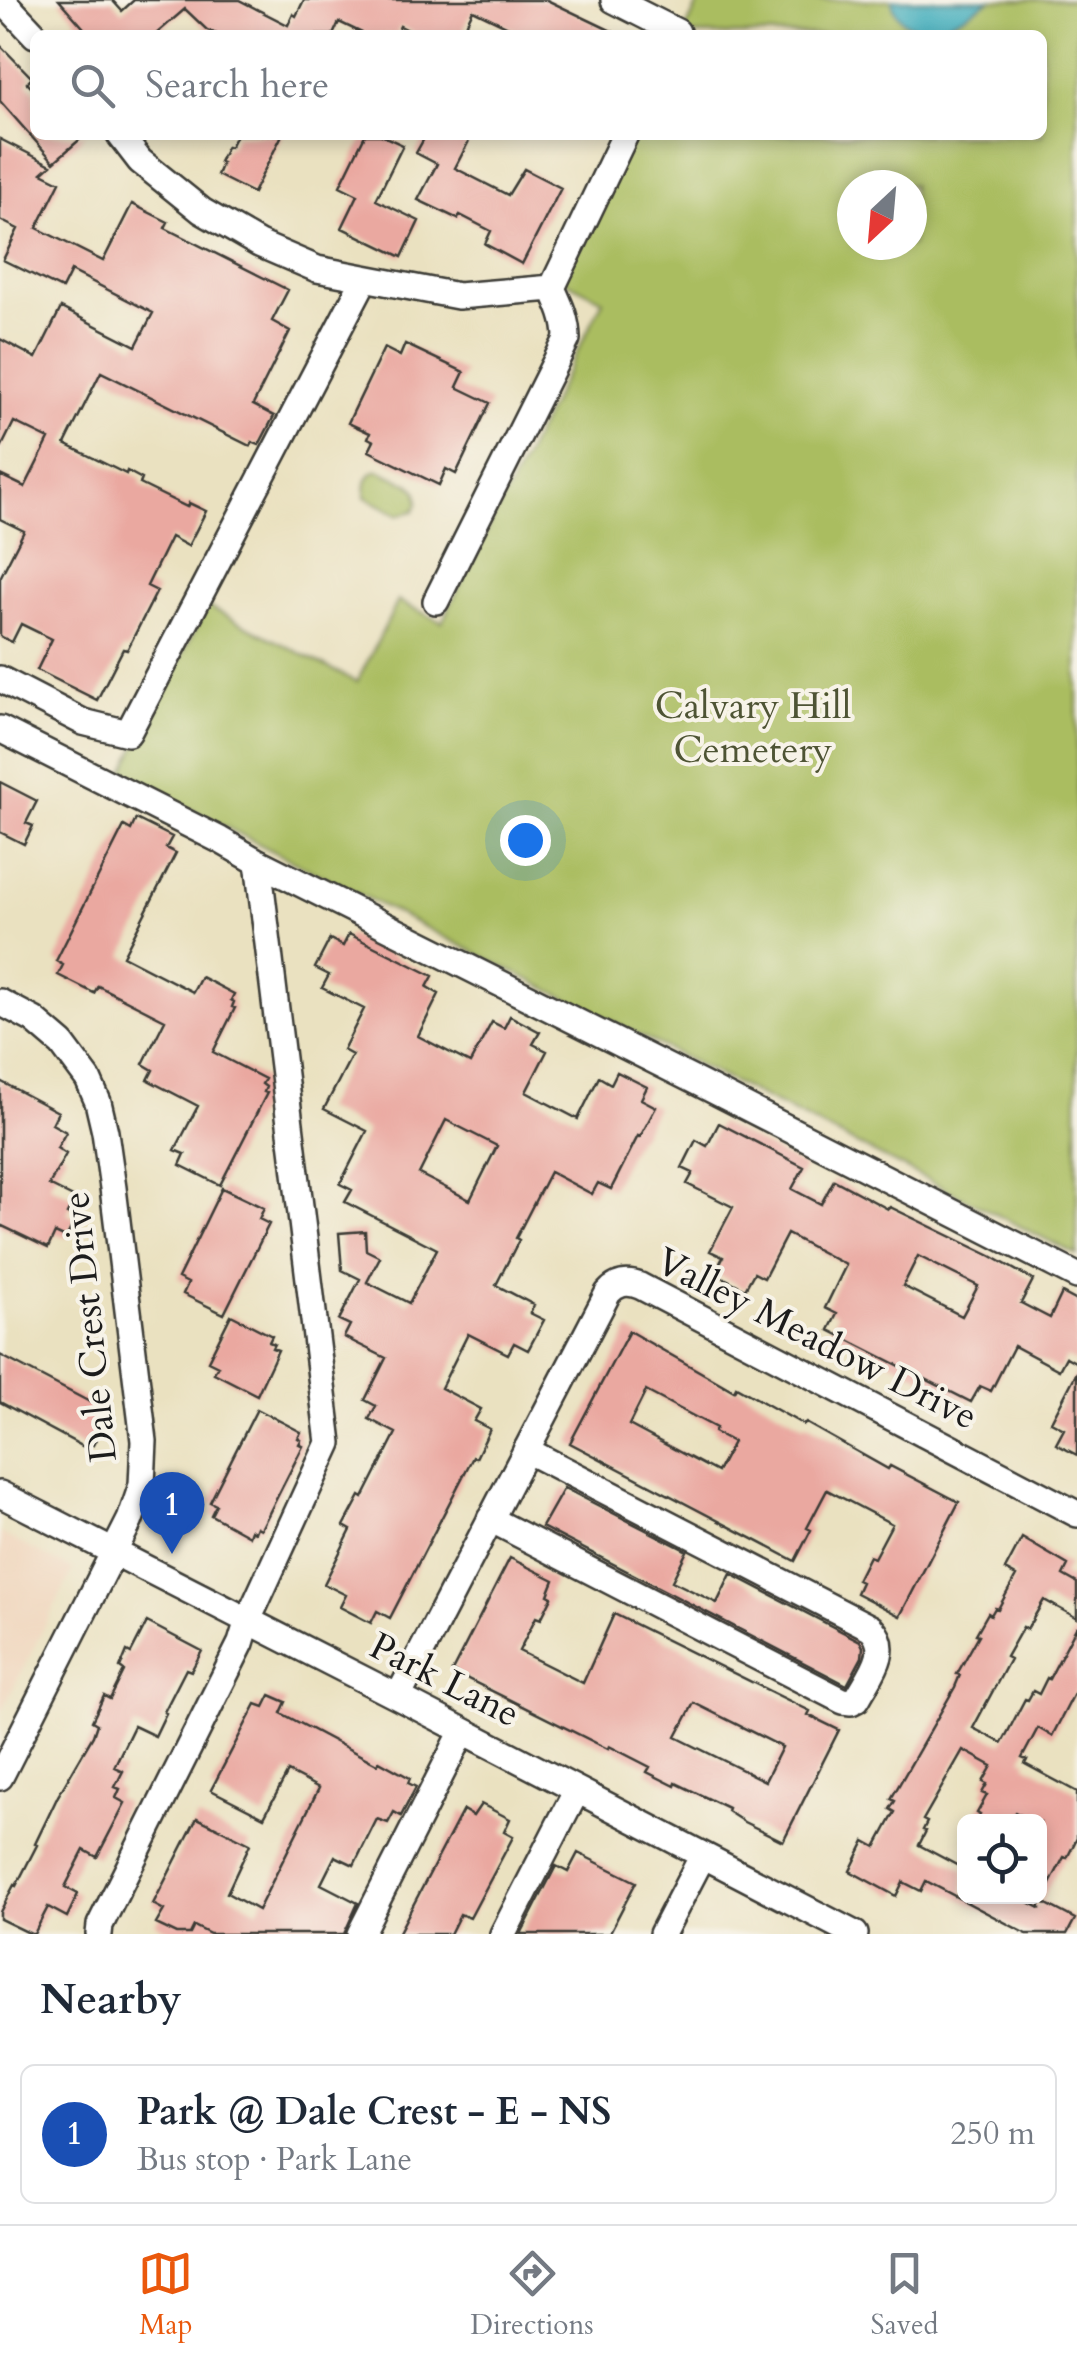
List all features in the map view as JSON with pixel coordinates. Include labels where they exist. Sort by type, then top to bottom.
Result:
[{"type":"street","points":[[2,0],[30,30]]},
{"type":"street","points":[[614,0],[673,30]]},
{"type":"street","points":[[124,140],[140,160],[202,211],[317,270],[458,296],[552,288]]},
{"type":"street","points":[[552,288],[623,140]]},
{"type":"street","points":[[0,679],[83,722],[128,733],[364,280]]},
{"type":"street","points":[[436,601],[567,339],[563,312],[552,288]]},
{"type":"street","points":[[0,729],[1077,1276]]},
{"type":"street","points":[[99,1934],[100,1924],[242,1643],[248,1620],[330,1442],[258,862]]},
{"type":"street","name":"Dale Crest Drive","points":[[0,1002],[34,1020],[62,1044],[77,1061],[98,1102],[144,1441],[142,1484],[130,1520],[0,1778]]},
{"type":"street","name":"Valley Meadow Drive","points":[[398,1697],[608,1293],[619,1284],[633,1284],[1077,1514]]},
{"type":"street","points":[[490,1519],[843,1701],[857,1699],[882,1650],[879,1636],[871,1628],[526,1450]]},
{"type":"street","name":"Park Lane","points":[[0,1494],[577,1790],[828,1928],[855,1934]]},
{"type":"street","points":[[360,1934],[463,1731]]},
{"type":"street","points":[[503,1934],[577,1790]]},
{"type":"street","points":[[662,1934],[702,1856]]},
{"type":"shaded area","points":[[0,1533],[73,1570],[0,1714]]},
{"type":"green space","name":"Calvary Hill Cemetery","points":[[700,0],[1077,0],[1077,1255],[122,775],[207,606],[357,682],[398,601],[442,622],[603,300],[560,278],[629,140],[1047,140],[1047,30],[685,30]]},
{"type":"green space","points":[[378,470],[417,491],[414,511],[399,515],[365,497],[368,477]]},
{"type":"water","points":[[891,0],[990,0],[950,22],[921,28],[909,25],[899,16]]},
{"type":"building","points":[[59,0],[112,0],[122,11],[134,0],[239,0],[288,25],[304,0],[547,0],[610,30],[515,30],[473,10],[463,30],[408,30],[400,26],[398,30],[356,30],[339,22],[335,30],[207,30],[185,9],[161,30],[86,30]]},
{"type":"building","points":[[0,45],[30,76],[30,135],[0,101]]},
{"type":"building","points":[[0,139],[51,165],[42,173],[60,182],[37,228],[103,261],[132,204],[168,222],[165,228],[288,290],[272,321],[290,331],[253,405],[274,416],[259,445],[252,442],[250,446],[101,372],[65,444],[126,474],[127,471],[142,479],[140,484],[187,507],[189,503],[206,511],[188,546],[171,537],[147,586],[157,591],[97,700],[37,670],[52,639],[21,624],[12,642],[0,636],[0,578],[24,531],[0,519],[0,475],[25,487],[49,439],[14,422],[0,450],[0,339],[36,358],[61,308],[136,346],[153,313],[71,271],[62,289],[3,260],[18,229],[0,220]]},
{"type":"building","points":[[35,140],[79,140],[54,162]]},
{"type":"building","points":[[234,140],[280,140],[253,193],[217,175],[222,163],[219,162],[227,146]]},
{"type":"building","points":[[363,140],[392,140],[403,145],[376,200],[419,221],[402,257],[342,228],[358,195],[340,186]]},
{"type":"building","points":[[423,140],[469,140],[455,168],[508,195],[524,169],[561,188],[522,264],[485,244],[491,231],[418,200],[437,164],[416,153]]},
{"type":"building","points":[[405,344],[464,372],[457,387],[490,403],[456,474],[446,469],[439,485],[369,451],[374,441],[368,438],[370,433],[348,423],[384,348],[400,356]]},
{"type":"building","points":[[0,782],[37,801],[26,823],[33,826],[24,844],[0,832]]},
{"type":"building","points":[[136,819],[172,837],[166,848],[176,853],[123,956],[193,992],[201,977],[234,994],[231,1000],[235,1008],[213,1052],[265,1079],[262,1084],[267,1093],[220,1185],[180,1165],[185,1154],[175,1150],[198,1106],[148,1080],[153,1070],[143,1064],[165,1020],[98,986],[94,993],[58,975],[63,965],[56,961],[124,826],[131,830]]},
{"type":"building","points":[[349,934],[433,976],[427,987],[439,994],[418,1036],[470,1063],[492,1022],[504,1028],[510,1016],[540,1032],[533,1044],[547,1051],[526,1092],[578,1119],[599,1077],[611,1084],[617,1072],[647,1087],[641,1099],[656,1107],[611,1189],[598,1183],[592,1194],[550,1172],[496,1285],[534,1305],[530,1313],[544,1320],[528,1350],[514,1343],[508,1354],[468,1334],[441,1388],[481,1409],[474,1421],[490,1429],[390,1618],[377,1611],[371,1623],[340,1607],[346,1595],[324,1584],[351,1530],[344,1526],[396,1433],[369,1419],[376,1406],[365,1400],[386,1358],[344,1337],[350,1325],[339,1320],[360,1279],[342,1270],[339,1233],[365,1231],[366,1250],[380,1257],[367,1282],[409,1303],[437,1249],[345,1202],[352,1190],[340,1184],[367,1131],[324,1109],[352,1055],[343,1050],[364,1009],[322,988],[329,975],[315,968],[330,939],[343,946]],"holes":[[[446,1120],[497,1146],[470,1200],[419,1174]]]},
{"type":"building","points":[[0,1081],[58,1112],[52,1124],[66,1132],[57,1148],[66,1154],[49,1185],[75,1198],[67,1214],[76,1218],[66,1238],[55,1233],[48,1248],[0,1225]]},
{"type":"building","points":[[719,1123],[804,1167],[792,1189],[821,1204],[834,1180],[991,1256],[1033,1280],[1021,1303],[1050,1318],[1062,1293],[1077,1301],[1077,1363],[1066,1357],[1059,1370],[1014,1346],[991,1391],[980,1386],[971,1402],[829,1330],[837,1314],[825,1308],[846,1265],[787,1234],[764,1278],[754,1273],[745,1289],[715,1273],[723,1257],[710,1251],[733,1207],[687,1184],[693,1173],[682,1168],[696,1140],[707,1146]],"holes":[[[918,1256],[978,1286],[962,1316],[903,1286]]]},
{"type":"building","points":[[222,1188],[264,1208],[259,1219],[269,1224],[224,1314],[183,1294],[188,1283],[178,1278]]},
{"type":"building","points":[[231,1315],[272,1336],[269,1342],[278,1350],[257,1395],[214,1373],[218,1366],[208,1361]]},
{"type":"building","points":[[629,1331],[734,1391],[736,1387],[888,1469],[890,1466],[959,1502],[900,1616],[856,1593],[861,1582],[857,1580],[869,1556],[874,1558],[892,1524],[827,1490],[795,1561],[570,1443]],"holes":[[[646,1391],[716,1428],[714,1432],[733,1442],[717,1472],[629,1425]]]},
{"type":"building","points":[[0,1355],[105,1410],[93,1445],[87,1442],[84,1447],[0,1402]]},
{"type":"building","points":[[1077,1372],[1077,1455],[1056,1444],[1064,1429],[1051,1422]]},
{"type":"building","points":[[257,1409],[301,1432],[298,1438],[303,1446],[261,1529],[251,1530],[249,1536],[211,1515],[216,1505],[210,1502]]},
{"type":"building","points":[[564,1488],[687,1551],[672,1581],[717,1603],[731,1574],[860,1641],[862,1657],[847,1685],[542,1527]]},
{"type":"building","points":[[1022,1538],[1068,1565],[1063,1575],[1077,1583],[1077,1618],[1044,1600],[1006,1657],[1010,1659],[973,1728],[1002,1743],[1025,1699],[1033,1691],[1039,1694],[1049,1679],[1077,1626],[1077,1688],[1052,1736],[1038,1728],[1022,1758],[1027,1760],[1025,1764],[1077,1792],[1077,1838],[1047,1890],[1047,1814],[977,1813],[987,1795],[982,1793],[987,1784],[983,1782],[992,1766],[963,1750],[923,1820],[927,1822],[923,1830],[926,1831],[919,1845],[957,1865],[957,1897],[926,1881],[921,1891],[903,1882],[896,1896],[850,1871],[865,1841],[876,1847],[895,1812],[890,1809],[895,1801],[891,1799],[955,1687],[960,1675],[957,1674],[979,1635],[976,1634],[988,1613],[998,1609],[1016,1576],[1005,1570]]},
{"type":"building","points":[[510,1558],[554,1580],[548,1595],[552,1597],[541,1619],[536,1617],[519,1651],[583,1683],[614,1614],[810,1711],[808,1715],[839,1730],[783,1841],[744,1822],[728,1808],[647,1772],[650,1767],[452,1671]],"holes":[[[694,1703],[782,1747],[765,1781],[676,1737]]]},
{"type":"building","points":[[147,1622],[202,1651],[191,1671],[186,1669],[155,1736],[134,1726],[114,1767],[123,1771],[115,1787],[120,1789],[116,1798],[125,1803],[97,1857],[84,1850],[65,1887],[78,1894],[67,1917],[48,1907],[31,1934],[0,1919],[0,1912],[93,1736],[97,1724],[92,1721],[104,1696],[110,1699],[124,1671],[120,1668],[127,1651],[131,1653]]},
{"type":"building","points":[[270,1695],[286,1702],[281,1713],[377,1764],[379,1761],[410,1778],[408,1783],[416,1787],[401,1816],[394,1812],[388,1823],[377,1819],[354,1865],[335,1856],[321,1884],[358,1903],[344,1934],[210,1934],[194,1926],[190,1934],[177,1934],[156,1924],[164,1910],[153,1904],[197,1818],[250,1844],[227,1893],[258,1910],[319,1788],[288,1772],[264,1817],[211,1790],[256,1704],[264,1707]]},
{"type":"building","points":[[481,1804],[510,1819],[504,1832],[513,1837],[470,1918],[460,1914],[450,1934],[398,1934],[463,1810],[473,1816]]},
{"type":"building","points":[[578,1853],[636,1882],[609,1934],[521,1934],[556,1866],[568,1872]]},
{"type":"building","points":[[970,1904],[1032,1904],[1040,1908],[1040,1904],[1047,1904],[1075,1919],[1067,1934],[1027,1934]]},
{"type":"place","name":"Park @ Dale Crest - E - NS","points":[[172,1554]]}]
